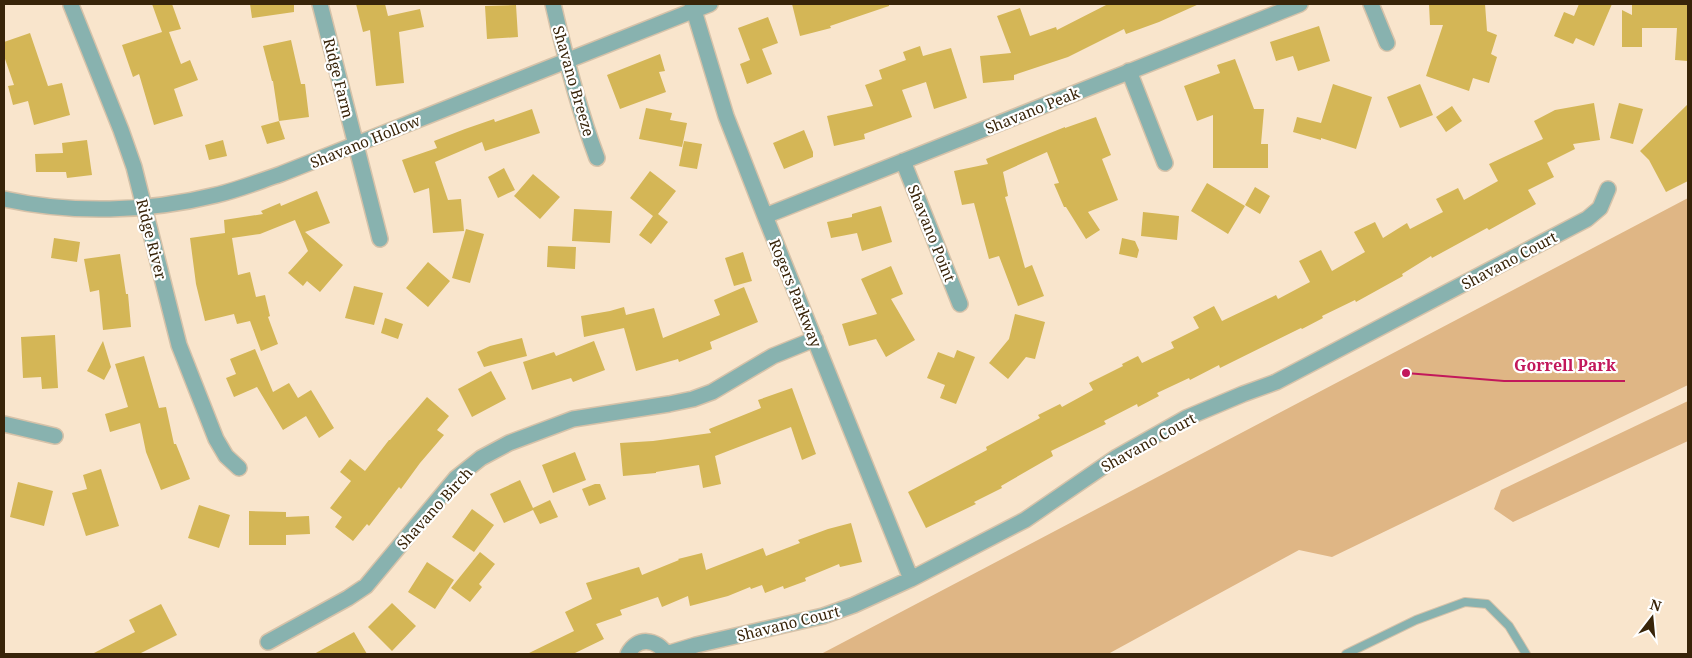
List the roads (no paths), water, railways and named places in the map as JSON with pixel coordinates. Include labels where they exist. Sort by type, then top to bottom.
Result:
[{"type":"street","name":"Ridge Farm","points":[[320,4],[380,239]]},
{"type":"street","name":"Shavano Breeze","points":[[553,4],[566,61],[597,158]]},
{"type":"street","name":"Shavano Hollow","points":[[4,199],[64,208],[115,209],[165,205],[216,195],[281,174],[566,61],[692,7],[710,4]]},
{"type":"street","name":"Shavano Peak","points":[[765,216],[1300,4]]},
{"type":"street","points":[[1371,4],[1387,43]]},
{"type":"street","name":"Ridge River","points":[[71,5],[121,130],[134,168],[179,345],[216,439],[226,456],[239,468]]},
{"type":"street","name":"Rogers Parkway","points":[[692,7],[726,116],[911,579]]},
{"type":"street","points":[[1129,72],[1165,163]]},
{"type":"street","name":"Shavano Point","points":[[903,161],[960,304]]},
{"type":"street","name":"Shavano Court","points":[[628,654],[634,645],[641,642],[649,641],[656,643],[666,654],[696,645],[824,616],[854,605],[911,579],[1025,520],[1117,456],[1186,418],[1276,382],[1587,219],[1600,208],[1608,189]]},
{"type":"street","name":"Shavano Birch","points":[[268,642],[366,586],[456,478],[481,458],[509,443],[573,419],[693,399],[712,392],[773,356],[815,338]]},
{"type":"street","points":[[4,424],[55,436]]},
{"type":"lane","points":[[1346,654],[1416,620],[1465,602],[1487,604],[1509,626],[1526,654]]},
{"type":"place","name":"Gorrell Park","points":[[1406,373]]}]
